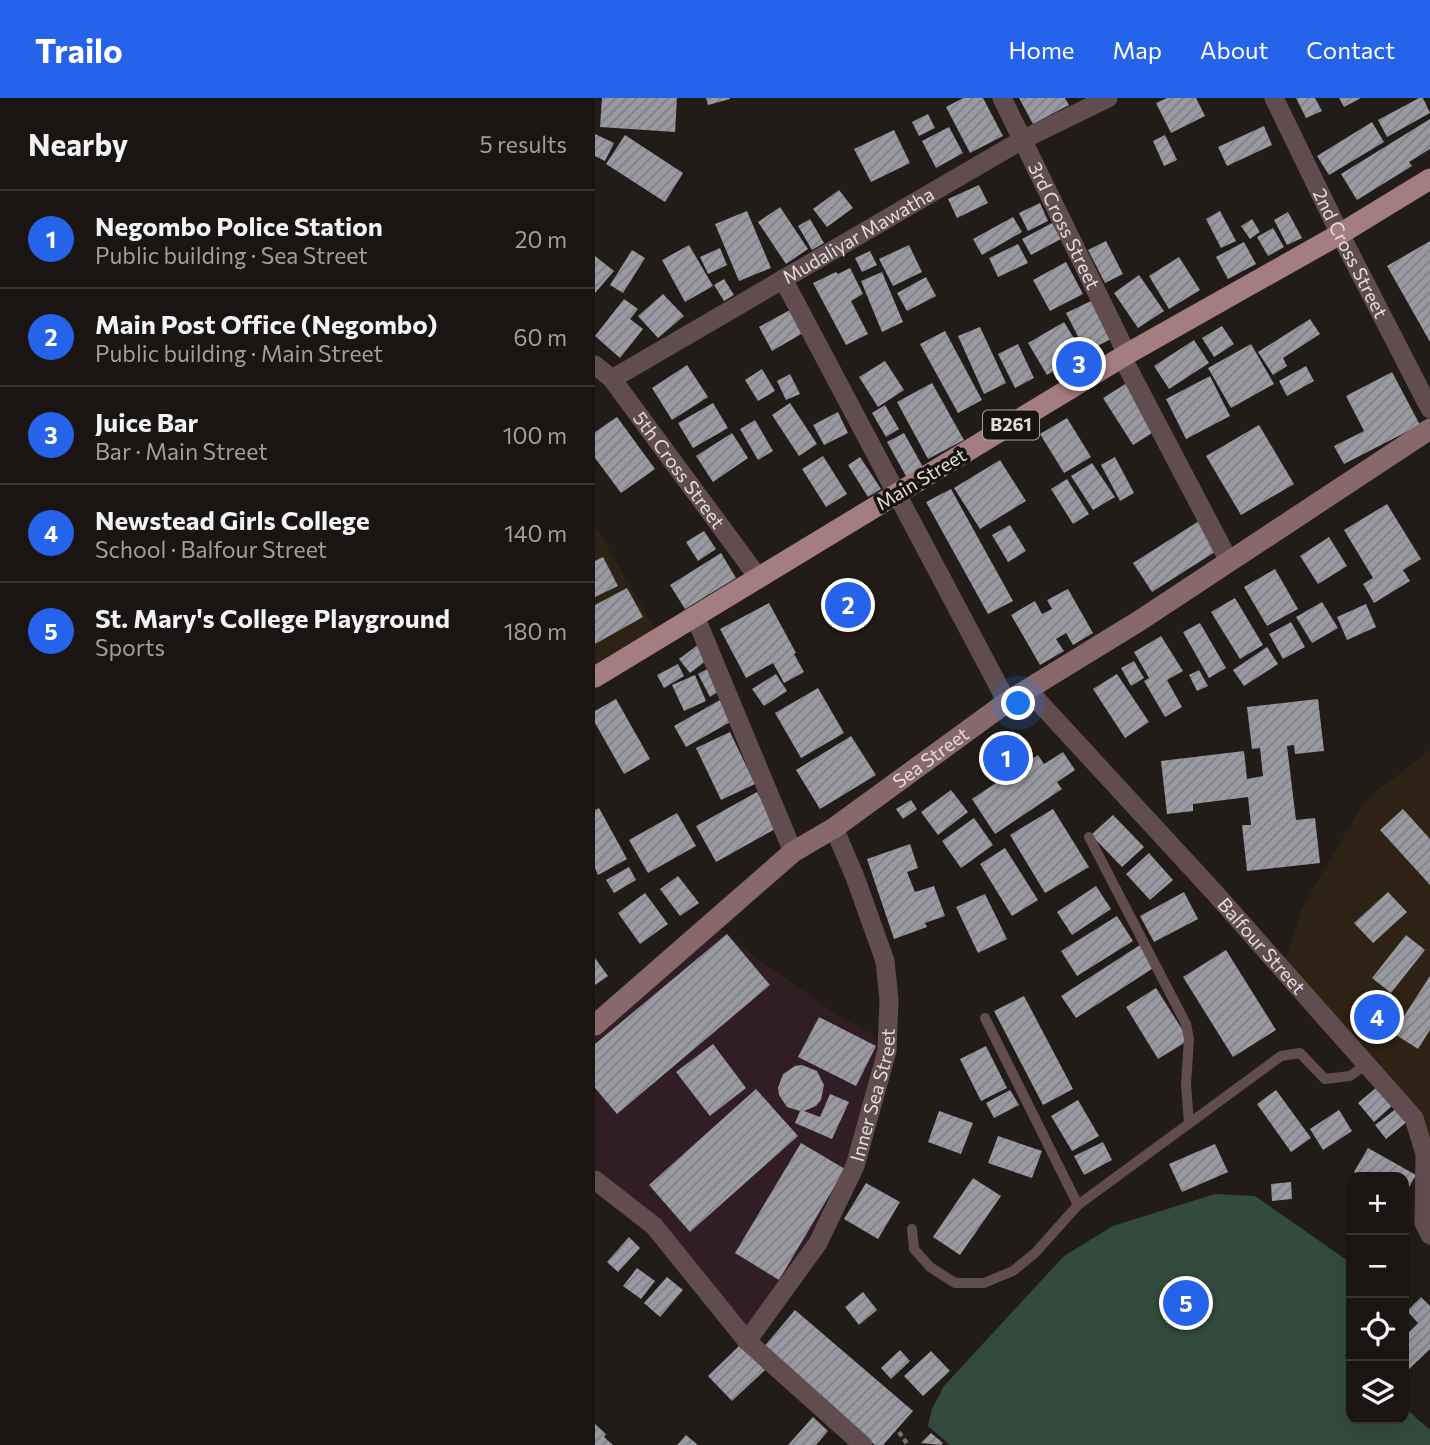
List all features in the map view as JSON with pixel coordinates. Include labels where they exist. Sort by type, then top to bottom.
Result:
[{"type":"main road","name":"Main Street","points":[[595,677],[1124,355],[1340,234],[1430,179]]},
{"type":"street","name":"3rd Cross Street","points":[[1002,98],[1124,355],[1229,561]]},
{"type":"street","name":"Mudaliyar Mawatha","points":[[612,379],[1021,140],[1108,98]]},
{"type":"street","name":"2nd Cross Street","points":[[1274,98],[1430,409]]},
{"type":"street","points":[[783,279],[1007,702]]},
{"type":"street","name":"5th Cross Street","points":[[595,365],[612,379],[758,577]]},
{"type":"street","name":"Sea Street","points":[[595,1025],[793,852],[834,828],[1007,702],[1139,621],[1430,429]]},
{"type":"street","points":[[695,616],[793,852]]},
{"type":"street","name":"Balfour Street","points":[[1027,689],[1215,892],[1414,1118],[1425,1154],[1424,1223],[1430,1235]]},
{"type":"street","name":"Inner Sea Street","points":[[747,1341],[818,1243],[829,1221],[855,1166],[887,1051],[889,1000],[885,961],[834,828]]},
{"type":"street","points":[[595,1180],[654,1226],[747,1341],[863,1445]]},
{"type":"lane","points":[[1089,837],[1186,1024],[1189,1039],[1186,1084],[1189,1123]]},
{"type":"lane","points":[[985,1018],[1078,1205]]},
{"type":"lane","points":[[912,1229],[914,1249],[930,1267],[955,1283],[984,1283],[1013,1271],[1035,1253],[1078,1205],[1281,1056],[1300,1053],[1325,1079],[1350,1076],[1367,1064]]},
{"type":"path","points":[[899,1432],[908,1445]]},
{"type":"shaded area","points":[[595,525],[655,629],[595,666]]},
{"type":"shaded area","points":[[1430,750],[1430,1235],[1414,1118],[1283,969],[1301,910],[1365,800]]},
{"type":"shaded area","points":[[713,923],[763,963],[839,1016],[869,1032],[887,1051],[855,1166],[747,1341],[654,1226],[595,1180],[595,1025]]},
{"type":"green space","points":[[1215,1194],[1255,1196],[1346,1260],[1346,1424],[1409,1424],[1409,1411],[1430,1430],[1430,1445],[950,1445],[928,1426],[932,1409],[944,1386],[1064,1256],[1113,1226]]},
{"type":"building","points":[[602,98],[677,98],[675,132],[600,127]]},
{"type":"building","points":[[706,98],[730,98],[730,99],[708,105]]},
{"type":"building","points":[[963,98],[983,98],[1003,136],[970,153],[946,107]]},
{"type":"building","points":[[1019,98],[1065,98],[1069,105],[1033,124]]},
{"type":"building","points":[[1167,98],[1196,98],[1205,116],[1171,133],[1156,103]]},
{"type":"building","points":[[1296,98],[1315,98],[1322,111],[1306,118]]},
{"type":"building","points":[[1339,98],[1361,98],[1344,107]]},
{"type":"building","points":[[1423,98],[1430,113],[1387,137],[1378,120]]},
{"type":"building","points":[[928,114],[935,128],[919,136],[912,122]]},
{"type":"building","points":[[1430,119],[1430,149],[1409,162],[1412,166],[1357,200],[1341,174]]},
{"type":"building","points":[[1372,122],[1384,142],[1329,175],[1317,156]]},
{"type":"building","points":[[1264,126],[1272,145],[1227,166],[1218,147]]},
{"type":"building","points":[[949,127],[963,153],[936,168],[922,141]]},
{"type":"building","points":[[894,130],[910,163],[871,182],[854,149]]},
{"type":"building","points":[[595,134],[614,143],[605,161],[595,156]]},
{"type":"building","points":[[625,135],[683,173],[665,202],[606,164]]},
{"type":"building","points":[[1165,135],[1177,160],[1164,166],[1153,141]]},
{"type":"building","points":[[979,185],[988,203],[957,218],[948,199]]},
{"type":"building","points":[[839,190],[853,208],[827,227],[813,209]]},
{"type":"building","points":[[1040,203],[1048,221],[1028,231],[1019,213]]},
{"type":"building","points":[[780,207],[808,249],[786,264],[758,222]]},
{"type":"building","points":[[747,211],[771,268],[739,281],[715,224]]},
{"type":"building","points":[[1220,211],[1236,241],[1221,248],[1206,219]]},
{"type":"building","points":[[1288,212],[1302,238],[1287,245],[1274,220]]},
{"type":"building","points":[[1013,217],[1022,232],[982,255],[973,239]]},
{"type":"building","points":[[810,219],[824,243],[812,250],[798,226]]},
{"type":"building","points":[[1252,219],[1260,232],[1250,239],[1241,226]]},
{"type":"building","points":[[1052,223],[1061,239],[1031,255],[1022,239]]},
{"type":"building","points":[[1273,228],[1284,247],[1268,256],[1257,237]]},
{"type":"building","points":[[1106,241],[1123,274],[1105,283],[1088,250]]},
{"type":"building","points":[[1430,241],[1430,342],[1387,266]]},
{"type":"building","points":[[1244,242],[1256,264],[1228,279],[1216,257]]},
{"type":"building","points":[[1018,244],[1028,263],[998,277],[989,258]]},
{"type":"building","points":[[689,245],[713,286],[685,302],[662,260]]},
{"type":"building","points":[[909,245],[922,272],[893,286],[879,259]]},
{"type":"building","points":[[720,248],[727,265],[708,274],[700,257]]},
{"type":"building","points":[[632,250],[645,258],[623,293],[610,285]]},
{"type":"building","points":[[870,251],[877,265],[862,272],[855,258]]},
{"type":"building","points":[[595,256],[614,271],[595,293]]},
{"type":"building","points":[[1179,257],[1200,290],[1169,309],[1149,276]]},
{"type":"building","points":[[1066,262],[1083,294],[1050,311],[1033,280]]},
{"type":"building","points":[[850,268],[863,294],[851,301],[868,334],[846,345],[813,283]]},
{"type":"building","points":[[882,272],[903,322],[882,332],[861,281]]},
{"type":"building","points":[[1139,275],[1164,311],[1138,328],[1114,293]]},
{"type":"building","points":[[926,277],[936,296],[907,311],[897,293]]},
{"type":"building","points":[[724,279],[734,295],[724,301],[714,285]]},
{"type":"building","points":[[663,294],[684,316],[658,338],[638,316]]},
{"type":"building","points":[[624,299],[638,309],[630,319],[643,329],[620,358],[595,336]]},
{"type":"building","points":[[1091,301],[1111,339],[1086,352],[1066,313]]},
{"type":"building","points":[[790,310],[803,333],[772,351],[759,327]]},
{"type":"building","points":[[1310,319],[1320,334],[1283,358],[1287,366],[1273,375],[1258,352]]},
{"type":"building","points":[[1064,322],[1083,353],[1047,375],[1028,343]]},
{"type":"building","points":[[1222,326],[1234,344],[1214,357],[1202,338]]},
{"type":"building","points":[[980,327],[1006,383],[984,394],[958,336]]},
{"type":"building","points":[[945,331],[982,400],[958,413],[920,344]]},
{"type":"building","points":[[1194,340],[1209,363],[1169,389],[1154,366]]},
{"type":"building","points":[[1018,344],[1034,378],[1015,388],[998,354]]},
{"type":"building","points":[[1251,344],[1274,384],[1231,408],[1208,368]]},
{"type":"building","points":[[885,361],[904,390],[878,407],[859,377]]},
{"type":"building","points":[[687,365],[708,397],[672,420],[652,388]]},
{"type":"building","points":[[1306,366],[1314,381],[1287,396],[1279,381]]},
{"type":"building","points":[[762,369],[775,391],[758,401],[745,380]]},
{"type":"building","points":[[1392,372],[1420,425],[1344,464],[1334,446],[1364,431],[1346,396]]},
{"type":"building","points":[[790,374],[800,394],[786,400],[777,381]]},
{"type":"building","points":[[1210,376],[1230,416],[1186,439],[1166,399]]},
{"type":"building","points":[[932,383],[964,440],[928,459],[897,402]]},
{"type":"building","points":[[1127,383],[1157,430],[1133,445],[1103,398]]},
{"type":"building","points":[[713,403],[728,428],[693,448],[678,423]]},
{"type":"building","points":[[790,403],[817,444],[799,456],[772,415]]},
{"type":"building","points":[[885,405],[899,429],[886,437],[872,413]]},
{"type":"building","points":[[838,412],[848,433],[824,445],[813,425]]},
{"type":"building","points":[[617,417],[655,469],[621,493],[595,458],[595,432]]},
{"type":"building","points":[[1067,418],[1091,457],[1064,473],[1040,434]]},
{"type":"building","points":[[755,420],[773,451],[758,460],[740,429]]},
{"type":"building","points":[[1259,425],[1294,484],[1241,515],[1206,456]]},
{"type":"building","points":[[732,433],[748,458],[713,482],[696,456]]},
{"type":"building","points":[[904,433],[923,467],[906,476],[887,442]]},
{"type":"building","points":[[823,456],[847,494],[826,507],[802,469]]},
{"type":"building","points":[[860,457],[881,489],[868,497],[848,465]]},
{"type":"building","points":[[1115,457],[1134,493],[1120,501],[1101,465]]},
{"type":"building","points":[[1000,460],[1026,501],[980,529],[954,488]]},
{"type":"building","points":[[1092,463],[1115,497],[1093,510],[1071,476]]},
{"type":"building","points":[[1067,479],[1089,514],[1073,524],[1051,489]]},
{"type":"building","points":[[951,489],[1013,601],[988,614],[926,502]]},
{"type":"building","points":[[1387,504],[1421,559],[1403,570],[1410,581],[1374,603],[1363,584],[1373,578],[1344,530]]},
{"type":"building","points":[[1199,521],[1218,550],[1152,592],[1133,563]]},
{"type":"building","points":[[1010,525],[1026,551],[1008,562],[992,535]]},
{"type":"building","points":[[704,531],[716,549],[698,561],[686,542]]},
{"type":"building","points":[[1329,537],[1347,566],[1318,584],[1300,556]]},
{"type":"building","points":[[721,553],[736,578],[685,609],[670,585]]},
{"type":"building","points":[[603,557],[618,586],[595,597],[595,561]]},
{"type":"building","points":[[1275,569],[1298,609],[1267,626],[1244,587]]},
{"type":"building","points":[[627,588],[643,617],[595,644],[595,605]]},
{"type":"building","points":[[1068,589],[1093,633],[1073,645],[1066,633],[1056,639],[1064,651],[1040,665],[1011,615],[1035,601],[1042,614],[1052,609],[1047,600]]},
{"type":"building","points":[[1235,598],[1263,645],[1240,659],[1211,612]]},
{"type":"building","points":[[1322,602],[1338,628],[1312,643],[1296,617]]},
{"type":"building","points":[[769,603],[804,672],[784,683],[773,663],[746,678],[720,629]]},
{"type":"building","points":[[1366,604],[1376,627],[1347,640],[1337,617]]},
{"type":"building","points":[[1291,622],[1305,647],[1283,659],[1269,634]]},
{"type":"building","points":[[1200,623],[1226,668],[1209,678],[1183,632]]},
{"type":"building","points":[[1161,636],[1183,671],[1167,680],[1182,707],[1165,717],[1144,681],[1149,678],[1134,652]]},
{"type":"building","points":[[699,644],[710,658],[690,673],[679,659]]},
{"type":"building","points":[[1267,647],[1278,664],[1244,686],[1233,670]]},
{"type":"building","points":[[1134,661],[1144,678],[1131,686],[1121,668]]},
{"type":"building","points":[[678,664],[684,676],[664,688],[657,675]]},
{"type":"building","points":[[709,668],[721,690],[710,697],[698,674]]},
{"type":"building","points":[[1199,670],[1208,686],[1197,691],[1189,675]]},
{"type":"building","points":[[776,674],[787,691],[764,706],[752,689]]},
{"type":"building","points":[[1117,674],[1149,722],[1125,738],[1093,689]]},
{"type":"building","points":[[695,675],[706,701],[684,711],[672,685]]},
{"type":"building","points":[[818,688],[844,733],[801,758],[775,713]]},
{"type":"building","points":[[616,699],[650,759],[624,774],[595,723],[595,711]]},
{"type":"building","points":[[1318,699],[1324,751],[1295,754],[1294,745],[1287,746],[1296,820],[1315,818],[1320,863],[1247,871],[1242,825],[1251,825],[1248,797],[1193,804],[1193,811],[1167,814],[1161,761],[1244,751],[1247,779],[1263,776],[1260,748],[1252,749],[1247,707]]},
{"type":"building","points":[[720,700],[732,721],[686,747],[674,726]]},
{"type":"building","points":[[730,732],[755,784],[721,800],[696,748]]},
{"type":"building","points":[[851,736],[876,775],[820,809],[796,770]]},
{"type":"building","points":[[1063,752],[1075,770],[1057,782],[1062,789],[995,834],[972,799],[1038,755],[1044,764]]},
{"type":"building","points":[[951,790],[968,812],[938,835],[921,812]]},
{"type":"building","points":[[757,792],[777,828],[716,862],[696,826]]},
{"type":"building","points":[[911,800],[917,809],[903,819],[896,809]]},
{"type":"building","points":[[599,808],[627,859],[598,875],[595,868],[595,810]]},
{"type":"building","points":[[1053,809],[1089,867],[1045,893],[1010,835]]},
{"type":"building","points":[[1403,809],[1430,839],[1430,885],[1380,830]]},
{"type":"building","points":[[677,813],[696,846],[648,873],[629,840]]},
{"type":"building","points":[[1113,815],[1144,847],[1122,867],[1091,835]]},
{"type":"building","points":[[974,818],[993,845],[961,868],[942,841]]},
{"type":"building","points":[[910,844],[918,868],[907,872],[915,892],[934,886],[945,916],[925,923],[927,927],[894,939],[867,859]]},
{"type":"building","points":[[1005,848],[1038,900],[1012,916],[980,864]]},
{"type":"building","points":[[1149,853],[1173,880],[1150,900],[1126,874]]},
{"type":"building","points":[[629,867],[636,880],[614,893],[606,880]]},
{"type":"building","points":[[678,876],[699,903],[680,916],[660,889]]},
{"type":"building","points":[[1096,886],[1111,909],[1072,935],[1057,912]]},
{"type":"building","points":[[1184,892],[1198,919],[1154,942],[1140,916]]},
{"type":"building","points":[[1388,892],[1407,912],[1373,943],[1354,923]]},
{"type":"building","points":[[645,893],[668,924],[640,944],[618,913]]},
{"type":"building","points":[[985,894],[1007,939],[978,953],[956,907]]},
{"type":"building","points":[[1117,916],[1133,941],[1077,976],[1061,951]]},
{"type":"building","points":[[727,934],[770,985],[617,1114],[595,1088],[595,1044]]},
{"type":"building","points":[[1406,935],[1425,950],[1391,993],[1372,978]]},
{"type":"building","points":[[1140,945],[1155,967],[1076,1018],[1061,996]]},
{"type":"building","points":[[1226,950],[1276,1030],[1233,1057],[1183,977]]},
{"type":"building","points":[[595,958],[608,976],[595,985]]},
{"type":"building","points":[[1430,976],[1430,1030],[1418,1049],[1393,1033]]},
{"type":"building","points":[[1156,988],[1189,1040],[1158,1059],[1126,1007]]},
{"type":"building","points":[[1024,996],[1073,1089],[1043,1105],[994,1011]]},
{"type":"building","points":[[819,1017],[876,1046],[856,1086],[798,1057]]},
{"type":"building","points":[[713,1044],[746,1088],[710,1116],[676,1072]]},
{"type":"building","points":[[986,1046],[1007,1088],[981,1101],[960,1059]]},
{"type":"building","points":[[802,1065],[817,1071],[824,1085],[821,1100],[816,1106],[804,1111],[820,1117],[830,1094],[849,1102],[832,1139],[795,1123],[800,1111],[787,1107],[779,1095],[778,1088],[783,1074]]},
{"type":"building","points":[[1377,1087],[1393,1105],[1374,1122],[1358,1103]]},
{"type":"building","points":[[756,1089],[798,1136],[690,1232],[649,1185]]},
{"type":"building","points":[[1010,1090],[1019,1105],[994,1118],[986,1103]]},
{"type":"building","points":[[1276,1090],[1311,1138],[1291,1152],[1257,1104]]},
{"type":"building","points":[[1078,1100],[1099,1136],[1072,1151],[1051,1116]]},
{"type":"building","points":[[1397,1108],[1408,1121],[1386,1139],[1375,1125]]},
{"type":"building","points":[[1339,1110],[1352,1131],[1323,1150],[1310,1129]]},
{"type":"building","points":[[939,1111],[973,1123],[961,1154],[928,1142]]},
{"type":"building","points":[[998,1136],[1042,1151],[1032,1178],[988,1163]]},
{"type":"building","points":[[1103,1142],[1112,1160],[1084,1175],[1074,1156]]},
{"type":"building","points":[[801,1143],[845,1169],[779,1280],[735,1253]]},
{"type":"building","points":[[1215,1144],[1228,1172],[1182,1192],[1169,1164]]},
{"type":"building","points":[[1368,1148],[1416,1175],[1409,1187],[1409,1172],[1354,1172]]},
{"type":"building","points":[[973,1178],[1001,1196],[960,1255],[933,1237]]},
{"type":"building","points":[[1291,1182],[1292,1199],[1272,1201],[1271,1184]]},
{"type":"building","points":[[866,1183],[900,1202],[878,1239],[844,1219]]},
{"type":"building","points":[[629,1237],[640,1248],[618,1272],[607,1262]]},
{"type":"building","points":[[637,1268],[655,1281],[641,1299],[623,1286]]},
{"type":"building","points":[[667,1277],[683,1290],[660,1317],[644,1303]]},
{"type":"building","points":[[863,1292],[877,1310],[859,1325],[845,1307]]},
{"type":"building","points":[[1421,1297],[1430,1306],[1430,1349],[1409,1369],[1409,1332],[1418,1323],[1409,1313],[1409,1309]]},
{"type":"building","points":[[795,1310],[913,1411],[883,1445],[875,1445],[762,1349]]},
{"type":"building","points":[[740,1345],[765,1370],[732,1401],[708,1376]]},
{"type":"building","points":[[900,1350],[910,1361],[891,1379],[881,1368]]},
{"type":"building","points":[[931,1351],[950,1371],[923,1396],[904,1376]]},
{"type":"building","points":[[813,1417],[828,1431],[816,1445],[788,1445]]},
{"type":"building","points":[[595,1424],[606,1434],[604,1437],[613,1445],[595,1445]]},
{"type":"building","points":[[931,1433],[943,1443],[941,1445],[921,1443]]},
{"type":"building","points":[[686,1435],[698,1445],[677,1445]]},
{"type":"place","name":"Juice Bar","points":[[1079,364]]},
{"type":"place","name":"Main Post Office (Negombo)","points":[[848,605]]},
{"type":"place","name":"Negombo Police Station","points":[[1006,758]]},
{"type":"place","name":"Newstead Girls College","points":[[1377,1017]]},
{"type":"place","name":"St. Mary's College Playground","points":[[1186,1303]]}]
